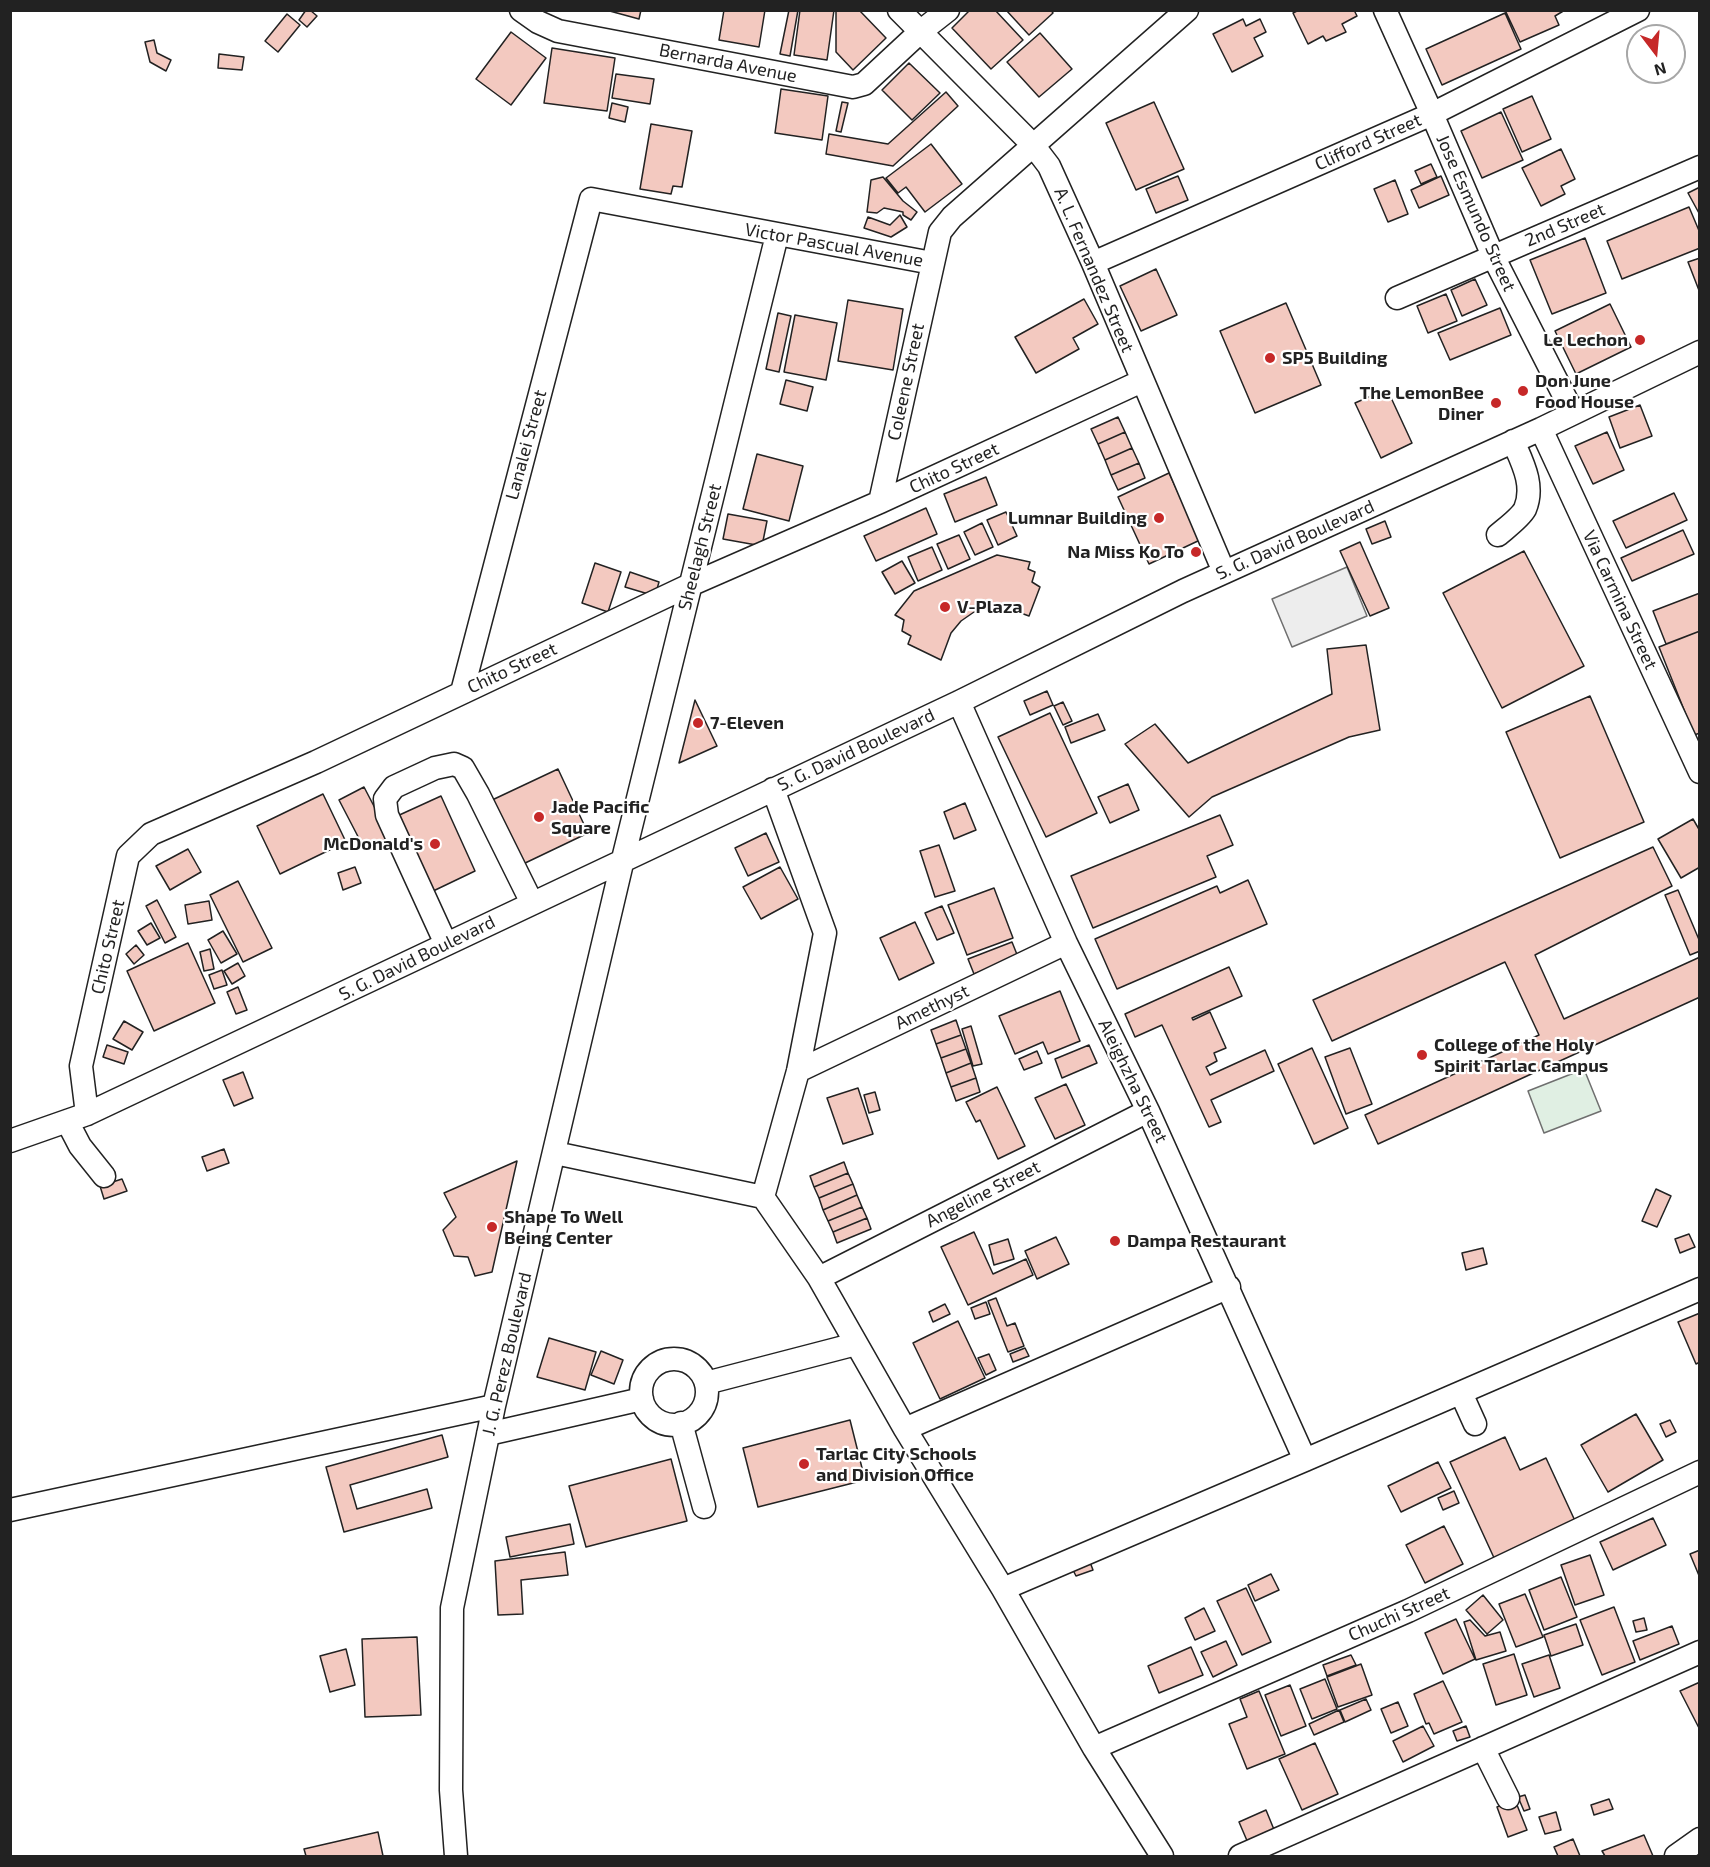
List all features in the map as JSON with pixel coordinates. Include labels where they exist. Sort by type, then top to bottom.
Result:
[{"type":"street","name":"Bernarda Avenue","points":[[521,10],[538,22],[558,31],[853,87],[864,84],[920,32],[948,10]]},
{"type":"street","name":"A. L. Fernandez Street","points":[[899,10],[1033,145],[1049,166],[1093,263],[1224,572]]},
{"type":"street","name":"Victor Pascual Avenue","points":[[591,200],[932,263],[940,232],[952,217],[1187,10]]},
{"type":"street","name":"Jose Esmundo Street","points":[[1385,10],[1493,256],[1573,413]]},
{"type":"street","name":"Clifford Street","points":[[1093,263],[1432,114],[1634,12]]},
{"type":"street","name":"2nd Street","points":[[1397,298],[1700,167]]},
{"type":"street","name":"Lanalei Street","points":[[462,692],[591,200]]},
{"type":"street","name":"Sheelagh Street","points":[[623,859],[777,235]]},
{"type":"street","name":"Coleene Street","points":[[880,502],[932,263]]},
{"type":"street","name":"S. G. David Boulevard","points":[[10,1141],[77,1117],[959,702],[1224,572],[1541,429],[1700,352]]},
{"type":"street","name":"Chito Street","points":[[104,1176],[80,1146],[77,1117],[81,1066],[128,856],[151,834],[316,762],[690,585],[880,502],[1142,381]]},
{"type":"street","name":"Via Carmina Street","points":[[1541,429],[1700,772]]},
{"type":"street","points":[[1498,535],[1524,510],[1528,488],[1527,475],[1513,441]]},
{"type":"street","name":"Aleighzha Street","points":[[959,702],[1066,943],[1148,1111],[1305,1460]]},
{"type":"street","points":[[446,944],[387,815],[385,799],[394,787],[435,768],[454,764],[463,768],[532,903]]},
{"type":"street","points":[[763,1197],[798,1071],[825,933],[773,789]]},
{"type":"street","name":"J. G. Perez Boulevard","points":[[456,1857],[451,1790],[452,1608],[494,1406],[623,859]]},
{"type":"street","name":"Amethyst","points":[[798,1071],[1066,943]]},
{"type":"street","name":"Angeline Street","points":[[819,1278],[1148,1111]]},
{"type":"street","points":[[555,1153],[763,1197],[819,1278],[905,1429],[1003,1589],[1094,1748],[1162,1857]]},
{"type":"street","points":[[905,1429],[1229,1287]]},
{"type":"street","points":[[1003,1589],[1700,1289]]},
{"type":"street","points":[[706,1383],[856,1344]]},
{"type":"street","points":[[672,1359],[683,1360],[693,1365],[701,1373],[706,1383],[707,1394],[704,1404],[691,1420],[681,1424],[661,1422],[645,1409],[641,1388],[644,1377],[651,1368],[661,1362],[672,1359]]},
{"type":"street","points":[[1461,1393],[1475,1424]]},
{"type":"street","points":[[488,1434],[642,1399]]},
{"type":"street","points":[[10,1510],[494,1406]]},
{"type":"street","points":[[681,1424],[704,1507]]},
{"type":"street","name":"Chuchi Street","points":[[1094,1748],[1408,1611],[1700,1472]]},
{"type":"street","points":[[1240,1857],[1700,1652]]},
{"type":"street","points":[[1483,1748],[1508,1798]]},
{"type":"street","points":[[1676,1857],[1700,1839]]},
{"type":"green space","points":[[1584,1069],[1601,1111],[1544,1133],[1528,1091]]},
{"type":"shaded area","points":[[1347,567],[1367,616],[1292,647],[1272,599]]},
{"type":"building","points":[[306,10],[310,10],[317,16],[307,27],[299,20]]},
{"type":"building","points":[[606,10],[641,10],[639,19]]},
{"type":"building","points":[[724,10],[765,10],[759,47],[719,40]]},
{"type":"building","points":[[789,10],[798,10],[790,56],[780,54]]},
{"type":"building","points":[[800,10],[834,10],[827,60],[794,55]]},
{"type":"building","points":[[836,10],[859,10],[886,38],[853,70],[836,52]]},
{"type":"building","points":[[970,10],[995,10],[1023,40],[991,69],[952,28]]},
{"type":"building","points":[[1006,10],[1051,10],[1053,13],[1029,35]]},
{"type":"building","points":[[1299,10],[1354,10],[1357,16],[1342,24],[1346,32],[1326,41],[1323,36],[1308,44],[1293,13]]},
{"type":"building","points":[[1505,10],[1565,10],[1555,16],[1559,25],[1520,42]]},
{"type":"building","points":[[1505,13],[1521,49],[1442,85],[1426,49]]},
{"type":"building","points":[[287,14],[300,25],[278,52],[265,41]]},
{"type":"building","points":[[1243,19],[1246,26],[1260,19],[1266,32],[1254,38],[1263,56],[1232,72],[1213,34]]},
{"type":"building","points":[[511,32],[546,58],[511,105],[476,79]]},
{"type":"building","points":[[1040,33],[1072,69],[1039,97],[1007,62]]},
{"type":"building","points":[[154,40],[157,53],[171,60],[166,71],[150,62],[145,42]]},
{"type":"building","points":[[552,48],[615,58],[607,111],[544,103]]},
{"type":"building","points":[[219,54],[244,57],[242,70],[218,68]]},
{"type":"building","points":[[909,63],[940,93],[912,120],[882,90]]},
{"type":"building","points":[[616,74],[654,79],[650,104],[612,98]]},
{"type":"building","points":[[781,89],[828,96],[822,140],[775,133]]},
{"type":"building","points":[[946,92],[958,106],[893,166],[826,154],[829,134],[888,144]]},
{"type":"building","points":[[1532,96],[1551,139],[1522,152],[1503,109]]},
{"type":"building","points":[[842,102],[848,103],[841,132],[836,131]]},
{"type":"building","points":[[1154,102],[1184,169],[1136,190],[1106,123]]},
{"type":"building","points":[[612,103],[628,107],[625,122],[609,118]]},
{"type":"building","points":[[1501,112],[1523,160],[1482,178],[1461,131]]},
{"type":"building","points":[[651,124],[692,131],[682,187],[673,186],[671,194],[640,189]]},
{"type":"building","points":[[931,144],[962,184],[925,212],[906,187],[898,193],[886,178]]},
{"type":"building","points":[[1561,149],[1575,179],[1561,186],[1565,194],[1541,206],[1522,168]]},
{"type":"building","points":[[1431,164],[1437,177],[1421,184],[1415,171]]},
{"type":"building","points":[[1178,176],[1188,200],[1156,213],[1146,189]]},
{"type":"building","points":[[1441,176],[1449,195],[1419,208],[1411,190]]},
{"type":"building","points":[[883,177],[903,201],[917,212],[911,220],[903,215],[903,212],[884,208],[877,213],[867,212],[871,180]]},
{"type":"building","points":[[1395,180],[1408,214],[1388,222],[1374,189]]},
{"type":"building","points":[[1700,187],[1700,215],[1688,193]]},
{"type":"building","points":[[1689,207],[1700,233],[1700,248],[1622,279],[1607,241]]},
{"type":"building","points":[[900,215],[907,227],[891,237],[864,228],[868,217],[890,225]]},
{"type":"building","points":[[1585,238],[1606,293],[1552,314],[1530,260]]},
{"type":"building","points":[[1700,258],[1700,293],[1688,262]]},
{"type":"building","points":[[1156,269],[1177,315],[1141,331],[1120,286]]},
{"type":"building","points":[[1475,279],[1487,305],[1462,316],[1451,290]]},
{"type":"building","points":[[1446,294],[1457,321],[1428,333],[1417,306]]},
{"type":"building","points":[[1084,299],[1098,324],[1073,338],[1079,349],[1036,373],[1015,337]]},
{"type":"building","points":[[848,300],[903,309],[893,370],[838,361]]},
{"type":"building","name":"SP5 Building","points":[[1286,303],[1321,385],[1255,413],[1220,331]]},
{"type":"building","points":[[1610,304],[1631,347],[1576,374],[1555,331]]},
{"type":"building","points":[[1500,308],[1511,335],[1450,360],[1438,333]]},
{"type":"building","points":[[778,313],[791,316],[779,372],[766,369]]},
{"type":"building","points":[[795,315],[837,323],[826,380],[784,372]]},
{"type":"building","points":[[786,380],[813,387],[807,411],[780,404]]},
{"type":"building","points":[[1387,389],[1412,443],[1381,458],[1355,403]]},
{"type":"building","points":[[1640,405],[1652,436],[1620,448],[1609,417]]},
{"type":"building","points":[[1118,417],[1125,432],[1098,444],[1091,429]]},
{"type":"building","points":[[1125,432],[1132,448],[1105,460],[1098,444]]},
{"type":"building","points":[[1607,432],[1624,470],[1593,484],[1575,446]]},
{"type":"building","points":[[1132,448],[1139,463],[1111,475],[1105,460]]},
{"type":"building","points":[[757,454],[803,466],[789,521],[743,509]]},
{"type":"building","points":[[1139,463],[1145,478],[1118,490],[1111,475]]},
{"type":"building","name":"Lumnar Building","points":[[1169,473],[1200,540],[1149,564],[1118,497]]},
{"type":"building","points":[[986,477],[997,505],[955,522],[944,494]]},
{"type":"building","points":[[1674,493],[1687,520],[1626,548],[1613,521]]},
{"type":"building","points":[[926,508],[937,534],[876,561],[864,536]]},
{"type":"building","points":[[1006,512],[1017,536],[998,545],[987,520]]},
{"type":"building","points":[[728,514],[767,521],[762,546],[723,539]]},
{"type":"building","points":[[1385,521],[1391,537],[1372,544],[1366,529]]},
{"type":"building","points":[[982,523],[993,547],[975,555],[964,532]]},
{"type":"building","points":[[1683,530],[1694,554],[1632,581],[1621,558]]},
{"type":"building","points":[[959,535],[970,559],[948,569],[937,544]]},
{"type":"building","points":[[1360,542],[1389,608],[1370,616],[1340,551]]},
{"type":"building","points":[[932,547],[942,570],[918,581],[908,557]]},
{"type":"building","points":[[1524,551],[1584,666],[1502,708],[1443,593]]},
{"type":"building","name":"V-Plaza","points":[[997,555],[1030,562],[1028,569],[1035,572],[1032,582],[1040,587],[1029,616],[1007,608],[990,607],[974,612],[961,621],[951,633],[941,660],[908,644],[911,636],[902,631],[904,620],[895,615],[914,591]]},
{"type":"building","points":[[902,561],[915,583],[895,594],[882,572]]},
{"type":"building","points":[[595,563],[621,572],[608,612],[582,603]]},
{"type":"building","points":[[630,572],[659,582],[655,596],[625,587]]},
{"type":"building","points":[[1700,593],[1700,631],[1666,644],[1653,611]]},
{"type":"building","points":[[1700,631],[1700,733],[1694,735],[1659,647]]},
{"type":"building","points":[[1366,645],[1380,730],[1349,737],[1212,797],[1189,817],[1125,744],[1155,724],[1188,763],[1332,694],[1327,649]]},
{"type":"building","points":[[1047,691],[1053,705],[1030,715],[1024,701]]},
{"type":"building","points":[[1590,696],[1644,822],[1560,858],[1506,732]]},
{"type":"building","name":"7-Eleven","points":[[695,700],[717,746],[679,763]]},
{"type":"building","points":[[1063,702],[1072,721],[1063,725],[1054,706]]},
{"type":"building","points":[[1050,713],[1097,813],[1046,837],[998,737]]},
{"type":"building","points":[[1098,714],[1105,730],[1071,743],[1065,727]]},
{"type":"building","name":"Jade Pacific Square","points":[[558,769],[588,833],[521,865],[490,801]]},
{"type":"building","points":[[1128,784],[1139,810],[1110,823],[1098,797]]},
{"type":"building","points":[[364,787],[390,837],[365,850],[339,800]]},
{"type":"building","points":[[323,794],[346,842],[280,874],[257,826]]},
{"type":"building","name":"McDonald's","points":[[441,796],[475,871],[429,893],[395,817]]},
{"type":"building","points":[[965,803],[976,830],[954,839],[944,812]]},
{"type":"building","points":[[1220,815],[1233,845],[1207,856],[1216,877],[1093,928],[1071,876]]},
{"type":"building","points":[[1693,819],[1700,831],[1700,867],[1681,878],[1658,839]]},
{"type":"building","points":[[766,833],[779,862],[748,876],[735,848]]},
{"type":"building","points":[[939,845],[955,891],[935,897],[920,851]]},
{"type":"building","points":[[1653,847],[1672,886],[1535,955],[1564,1019],[1700,957],[1700,997],[1378,1144],[1365,1115],[1539,1035],[1505,962],[1332,1041],[1313,1000]]},
{"type":"building","points":[[188,849],[201,872],[170,890],[156,866]]},
{"type":"building","points":[[355,867],[361,883],[343,890],[338,873]]},
{"type":"building","points":[[780,867],[798,899],[761,919],[743,887]]},
{"type":"building","points":[[1248,880],[1267,924],[1117,989],[1095,939],[1217,886],[1220,893]]},
{"type":"building","points":[[238,881],[272,948],[243,962],[210,895]]},
{"type":"building","points":[[994,888],[1013,938],[967,955],[948,905]]},
{"type":"building","points":[[1678,890],[1700,942],[1700,951],[1690,955],[1665,895]]},
{"type":"building","points":[[157,900],[176,937],[165,943],[146,906]]},
{"type":"building","points":[[209,901],[212,920],[188,924],[185,905]]},
{"type":"building","points":[[942,906],[954,933],[937,940],[925,913]]},
{"type":"building","points":[[915,922],[934,963],[899,980],[880,938]]},
{"type":"building","points":[[151,923],[160,938],[147,945],[138,931]]},
{"type":"building","points":[[223,931],[237,954],[221,963],[208,940]]},
{"type":"building","points":[[1012,942],[1018,957],[974,974],[968,959]]},
{"type":"building","points":[[188,943],[215,1003],[154,1031],[127,971]]},
{"type":"building","points":[[136,945],[144,955],[134,964],[126,954]]},
{"type":"building","points":[[210,949],[214,969],[204,971],[200,952]]},
{"type":"building","points":[[238,963],[245,976],[232,984],[224,971]]},
{"type":"building","points":[[1229,967],[1242,996],[1192,1018],[1193,1020],[1210,1012],[1226,1048],[1214,1053],[1217,1061],[1206,1067],[1210,1075],[1265,1050],[1274,1071],[1211,1100],[1221,1122],[1209,1127],[1162,1025],[1135,1037],[1125,1014]]},
{"type":"building","points":[[222,970],[227,985],[214,989],[209,975]]},
{"type":"building","points":[[238,987],[247,1010],[236,1014],[227,992]]},
{"type":"building","points":[[1060,991],[1080,1041],[1048,1054],[1043,1042],[1015,1054],[999,1016]]},
{"type":"building","points":[[956,1020],[961,1035],[936,1044],[931,1030]]},
{"type":"building","points":[[124,1021],[143,1032],[132,1050],[113,1039]]},
{"type":"building","points":[[971,1026],[982,1064],[973,1066],[962,1029]]},
{"type":"building","points":[[961,1035],[966,1049],[941,1058],[936,1044]]},
{"type":"building","points":[[107,1045],[128,1052],[124,1064],[103,1057]]},
{"type":"building","points":[[1089,1045],[1097,1063],[1062,1078],[1055,1059]]},
{"type":"building","points":[[1312,1048],[1348,1128],[1314,1144],[1278,1064]]},
{"type":"building","points":[[1350,1048],[1372,1104],[1346,1114],[1325,1057]]},
{"type":"building","points":[[966,1049],[971,1063],[946,1073],[941,1058]]},
{"type":"building","points":[[1037,1051],[1042,1063],[1024,1070],[1019,1059]]},
{"type":"building","points":[[971,1063],[976,1078],[951,1087],[946,1073]]},
{"type":"building","points":[[243,1072],[253,1098],[234,1106],[223,1080]]},
{"type":"building","points":[[976,1078],[980,1092],[956,1101],[951,1087]]},
{"type":"building","points":[[1066,1084],[1085,1125],[1055,1139],[1035,1098]]},
{"type":"building","points":[[997,1087],[1025,1146],[998,1159],[980,1120],[976,1122],[966,1102]]},
{"type":"building","points":[[858,1088],[873,1134],[843,1144],[827,1098]]},
{"type":"building","points":[[875,1092],[880,1110],[869,1113],[864,1095]]},
{"type":"building","points":[[224,1149],[229,1163],[207,1171],[202,1157]]},
{"type":"building","points":[[517,1161],[492,1272],[475,1276],[468,1257],[454,1256],[443,1230],[456,1217],[444,1193]]},
{"type":"building","points":[[844,1162],[848,1173],[814,1187],[810,1176]]},
{"type":"building","points":[[848,1173],[853,1184],[819,1198],[814,1187]]},
{"type":"building","points":[[122,1179],[127,1191],[104,1199],[100,1186]]},
{"type":"building","points":[[853,1184],[857,1195],[823,1210],[819,1198]]},
{"type":"building","points":[[1656,1189],[1671,1196],[1657,1227],[1642,1221]]},
{"type":"building","points":[[857,1195],[862,1207],[828,1221],[823,1210]]},
{"type":"building","points":[[862,1207],[867,1218],[833,1232],[828,1221]]},
{"type":"building","points":[[867,1218],[871,1229],[837,1243],[833,1232]]},
{"type":"building","points":[[974,1232],[993,1274],[1026,1259],[1033,1275],[968,1305],[941,1247]]},
{"type":"building","points":[[1689,1234],[1695,1247],[1680,1253],[1675,1239]]},
{"type":"building","points":[[1056,1237],[1069,1264],[1037,1279],[1025,1251]]},
{"type":"building","points":[[1008,1239],[1014,1259],[994,1265],[989,1245]]},
{"type":"building","points":[[1483,1248],[1487,1264],[1466,1270],[1462,1253]]},
{"type":"building","points":[[996,1298],[1007,1326],[1015,1323],[1024,1346],[1008,1352],[988,1301]]},
{"type":"building","points":[[986,1302],[990,1314],[975,1319],[971,1308]]},
{"type":"building","points":[[945,1304],[950,1314],[933,1322],[929,1312]]},
{"type":"building","points":[[1700,1313],[1700,1362],[1696,1364],[1678,1322]]},
{"type":"building","points":[[958,1321],[985,1378],[940,1399],[913,1343]]},
{"type":"building","points":[[549,1338],[596,1352],[585,1390],[537,1377]]},
{"type":"building","points":[[1025,1348],[1029,1356],[1013,1362],[1010,1354]]},
{"type":"building","points":[[601,1351],[623,1360],[614,1384],[591,1375]]},
{"type":"building","points":[[989,1354],[996,1370],[986,1375],[978,1358]]},
{"type":"building","points":[[1636,1414],[1663,1460],[1608,1492],[1581,1445]]},
{"type":"building","name":"Tarlac City Schools and Division Office","points":[[850,1420],[865,1480],[758,1507],[743,1448]]},
{"type":"building","points":[[1670,1420],[1676,1432],[1666,1437],[1660,1424]]},
{"type":"building","points":[[442,1435],[448,1457],[350,1485],[357,1509],[427,1489],[432,1508],[344,1532],[326,1467]]},
{"type":"building","points":[[1505,1437],[1520,1470],[1546,1458],[1576,1523],[1495,1560],[1450,1462]]},
{"type":"building","points":[[671,1459],[687,1521],[586,1547],[569,1486]]},
{"type":"building","points":[[1438,1462],[1451,1488],[1401,1512],[1388,1486]]},
{"type":"building","points":[[1454,1491],[1459,1503],[1443,1510],[1438,1498]]},
{"type":"building","points":[[1653,1518],[1666,1545],[1613,1570],[1600,1542]]},
{"type":"building","points":[[570,1524],[574,1544],[510,1557],[506,1537]]},
{"type":"building","points":[[1444,1526],[1463,1564],[1425,1583],[1406,1545]]},
{"type":"building","points":[[1700,1550],[1700,1578],[1690,1554]]},
{"type":"building","points":[[565,1552],[568,1575],[521,1580],[523,1614],[498,1615],[495,1561]]},
{"type":"building","points":[[1590,1555],[1604,1595],[1575,1605],[1561,1565]]},
{"type":"building","points":[[1088,1557],[1093,1570],[1076,1576],[1070,1564]]},
{"type":"building","points":[[1271,1574],[1279,1590],[1255,1601],[1248,1585]]},
{"type":"building","points":[[1561,1577],[1577,1617],[1544,1630],[1529,1590]]},
{"type":"building","points":[[1246,1588],[1271,1642],[1242,1655],[1217,1601]]},
{"type":"building","points":[[1525,1594],[1543,1637],[1516,1647],[1499,1604]]},
{"type":"building","points":[[1483,1595],[1503,1620],[1487,1634],[1466,1610]]},
{"type":"building","points":[[1614,1607],[1635,1662],[1602,1675],[1580,1620]]},
{"type":"building","points":[[1204,1608],[1215,1631],[1195,1640],[1185,1618]]},
{"type":"building","points":[[1644,1618],[1647,1630],[1636,1632],[1633,1621]]},
{"type":"building","points":[[1456,1619],[1475,1659],[1443,1674],[1425,1633]]},
{"type":"building","points":[[1470,1620],[1485,1636],[1500,1632],[1506,1651],[1476,1660],[1464,1622]]},
{"type":"building","points":[[1576,1624],[1583,1645],[1551,1656],[1544,1635]]},
{"type":"building","points":[[1672,1626],[1679,1644],[1640,1660],[1633,1641]]},
{"type":"building","points":[[417,1637],[421,1715],[365,1717],[362,1639]]},
{"type":"building","points":[[1226,1641],[1237,1665],[1213,1677],[1201,1652]]},
{"type":"building","points":[[1191,1647],[1203,1675],[1159,1693],[1148,1666]]},
{"type":"building","points":[[346,1649],[355,1685],[330,1692],[320,1656]]},
{"type":"building","points":[[1514,1654],[1527,1695],[1496,1705],[1483,1664]]},
{"type":"building","points":[[1351,1655],[1356,1665],[1327,1676],[1323,1665]]},
{"type":"building","points":[[1549,1655],[1560,1688],[1534,1697],[1522,1664]]},
{"type":"building","points":[[1361,1664],[1372,1695],[1338,1707],[1327,1677]]},
{"type":"building","points":[[1325,1679],[1337,1709],[1312,1719],[1300,1689]]},
{"type":"building","points":[[1443,1681],[1462,1722],[1434,1734],[1429,1723],[1426,1724],[1414,1694]]},
{"type":"building","points":[[1700,1682],[1700,1730],[1680,1691]]},
{"type":"building","points":[[1290,1685],[1306,1726],[1281,1736],[1265,1695]]},
{"type":"building","points":[[1259,1691],[1285,1754],[1247,1769],[1229,1724],[1247,1717],[1240,1699]]},
{"type":"building","points":[[1366,1699],[1371,1710],[1345,1722],[1340,1710]]},
{"type":"building","points":[[1398,1702],[1408,1726],[1391,1733],[1381,1709]]},
{"type":"building","points":[[1339,1710],[1344,1722],[1314,1735],[1309,1724]]},
{"type":"building","points":[[1423,1726],[1434,1746],[1403,1762],[1393,1741]]},
{"type":"building","points":[[1466,1726],[1470,1737],[1457,1741],[1453,1731]]},
{"type":"building","points":[[1315,1743],[1338,1794],[1302,1810],[1279,1759]]},
{"type":"building","points":[[1525,1795],[1530,1809],[1524,1811],[1518,1797]]},
{"type":"building","points":[[1609,1799],[1613,1809],[1594,1815],[1591,1805]]},
{"type":"building","points":[[1515,1800],[1527,1830],[1508,1837],[1497,1807]]},
{"type":"building","points":[[1266,1810],[1275,1832],[1248,1843],[1239,1822]]},
{"type":"building","points":[[1556,1812],[1561,1830],[1545,1834],[1539,1817]]},
{"type":"building","points":[[378,1832],[383,1856],[306,1856],[304,1849]]},
{"type":"building","points":[[1644,1835],[1653,1856],[1605,1856],[1602,1851]]},
{"type":"building","points":[[1573,1839],[1580,1856],[1558,1856],[1554,1847]]},
{"type":"place","name":"Le Lechon","points":[[1640,340]]},
{"type":"place","name":"SP5 Building","points":[[1270,358]]},
{"type":"place","name":"Don June Food House","points":[[1523,391]]},
{"type":"place","name":"The LemonBee Diner","points":[[1496,403]]},
{"type":"place","name":"Lumnar Building","points":[[1159,518]]},
{"type":"place","name":"Na Miss Ko To","points":[[1196,552]]},
{"type":"place","name":"V-Plaza","points":[[945,607]]},
{"type":"place","name":"7-Eleven","points":[[698,723]]},
{"type":"place","name":"Jade Pacific Square","points":[[539,817]]},
{"type":"place","name":"McDonald's","points":[[435,844]]},
{"type":"place","name":"College of the Holy Spirit Tarlac Campus","points":[[1422,1055]]},
{"type":"place","name":"Shape To Well Being Center","points":[[492,1227]]},
{"type":"place","name":"Dampa Restaurant","points":[[1115,1241]]},
{"type":"place","name":"Tarlac City Schools and Division Office","points":[[804,1464]]}]
